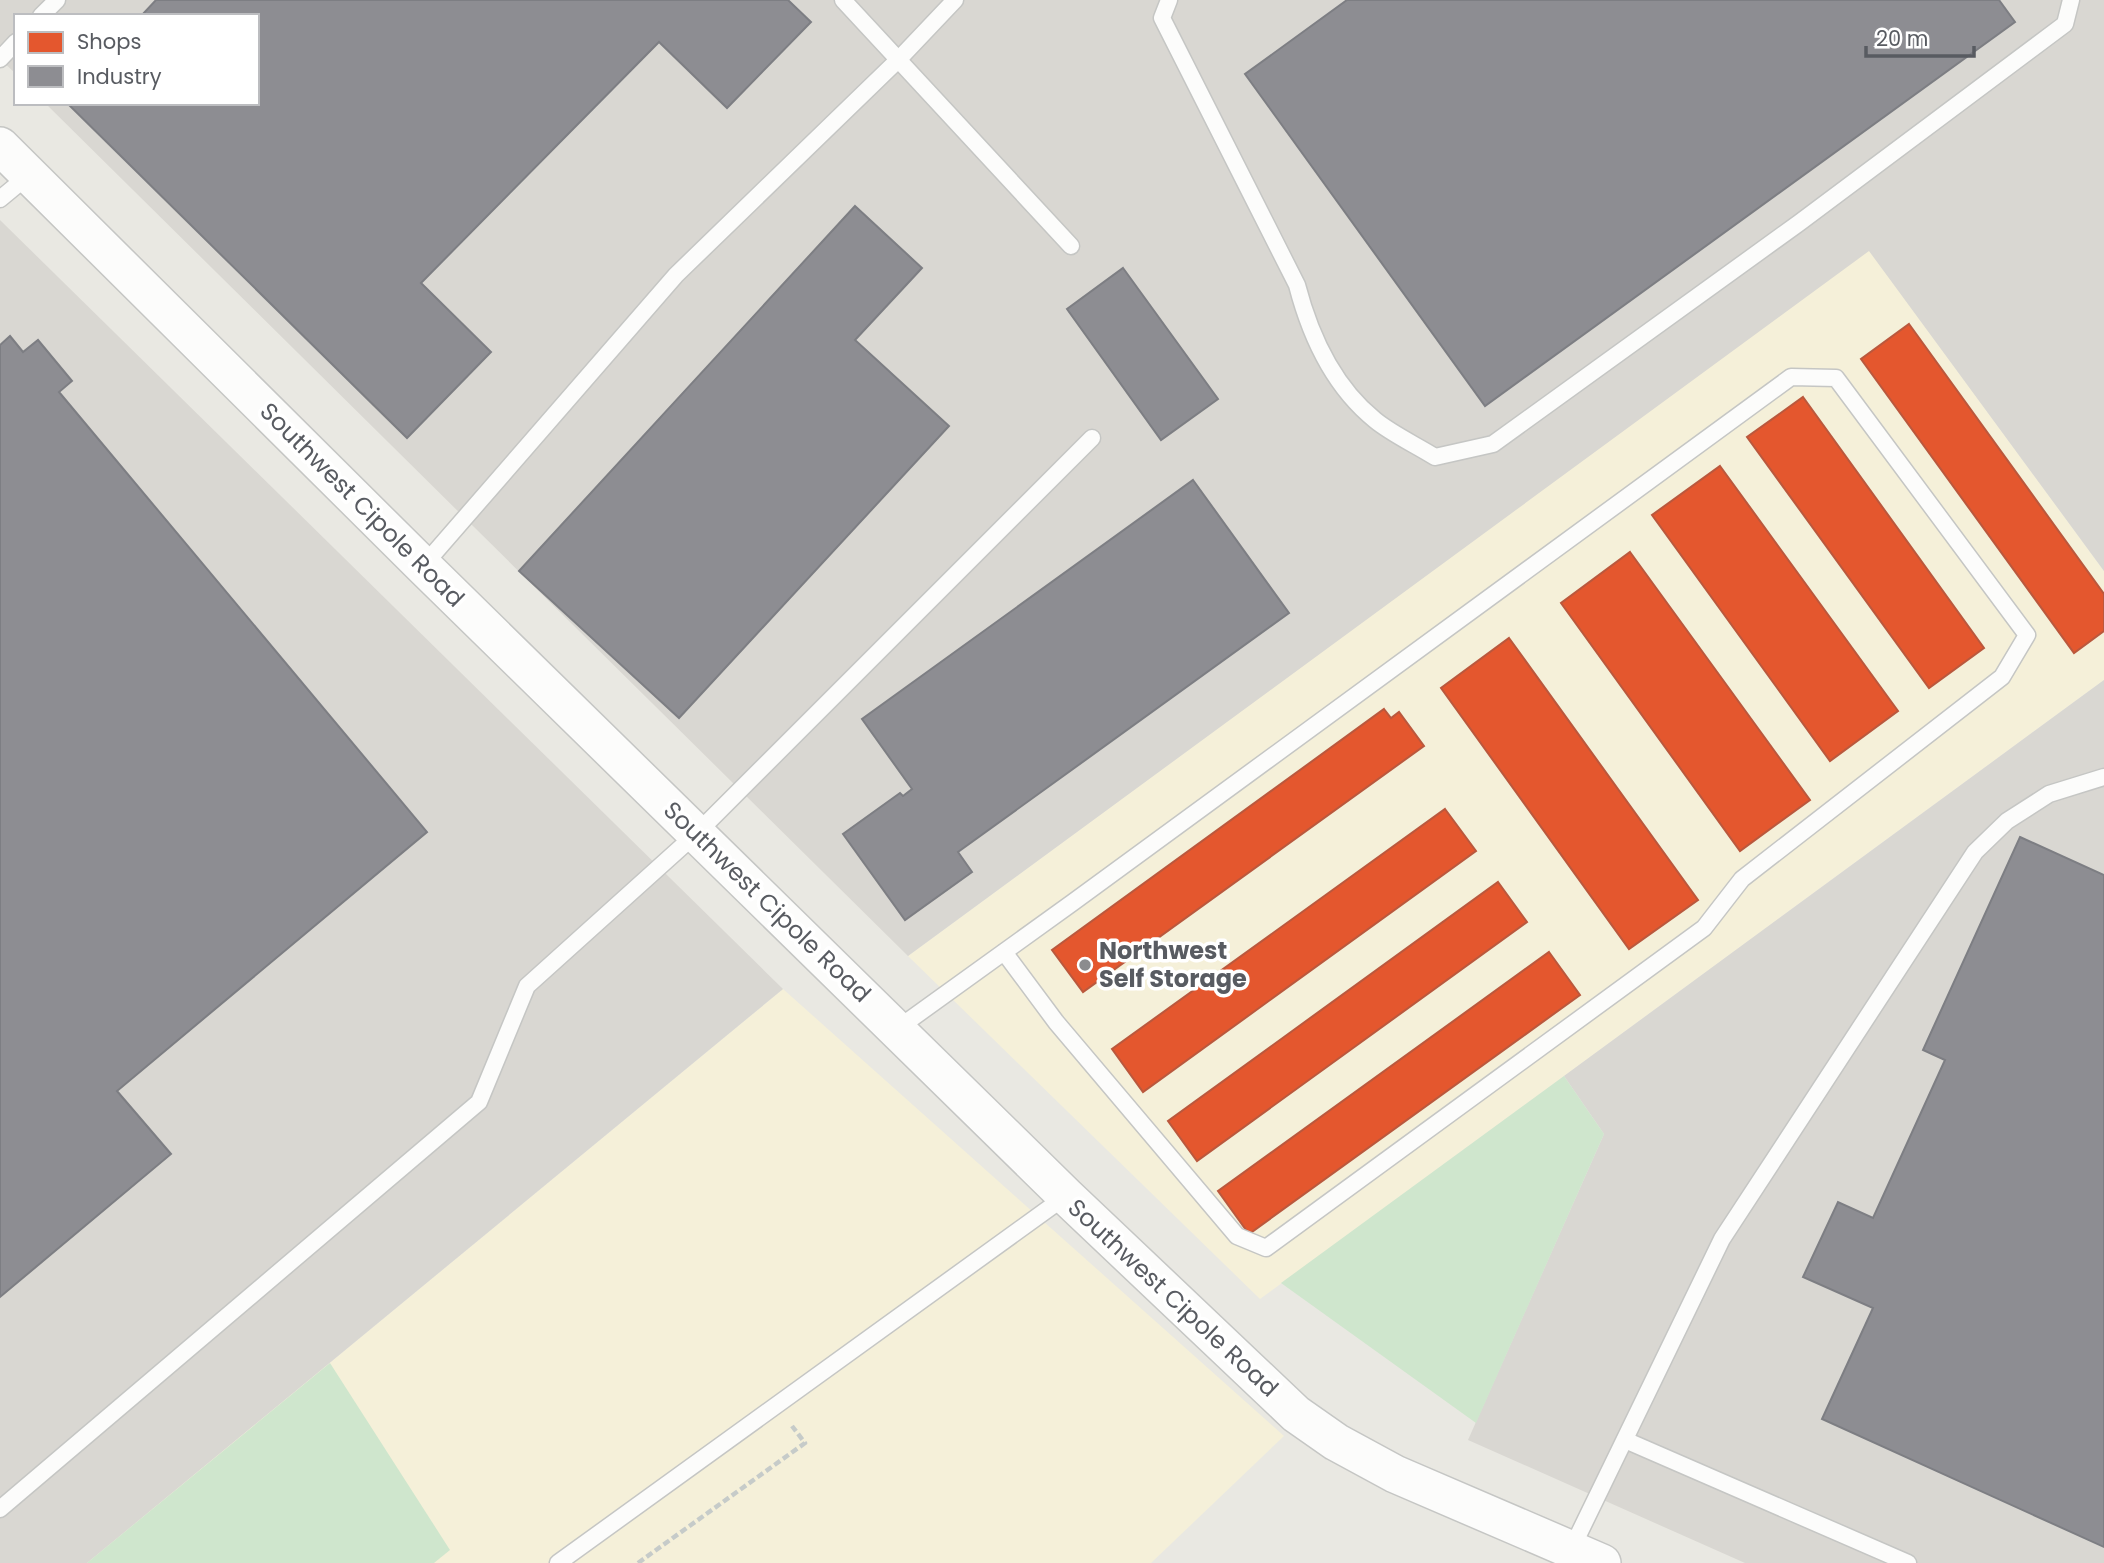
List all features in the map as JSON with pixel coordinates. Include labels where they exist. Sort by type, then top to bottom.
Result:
[{"type":"street","name":"Southwest Cipole Road","points":[[0,146],[423,566],[1066,1196],[1296,1414],[1336,1442],[1395,1474],[1587,1556]]},
{"type":"lane","points":[[43,14],[57,0]]},
{"type":"lane","points":[[843,0],[1071,246]]},
{"type":"lane","points":[[423,566],[676,275],[899,59],[955,0]]},
{"type":"lane","points":[[1169,0],[1161,18],[1297,285],[1306,320],[1327,362],[1344,389],[1375,421],[1435,457],[1493,444],[1799,223],[2065,24],[2071,0]]},
{"type":"lane","points":[[0,59],[14,44]]},
{"type":"lane","points":[[0,199],[29,175]]},
{"type":"lane","points":[[897,1029],[1791,377],[1836,378],[2027,635],[2002,677],[1742,878],[1704,928],[1266,1248],[1237,1236],[1056,1022],[1004,952]]},
{"type":"lane","points":[[0,1509],[479,1102],[527,986],[697,833],[1092,438]]},
{"type":"lane","points":[[1587,1556],[1625,1440],[1722,1239],[1975,852],[2007,821],[2049,794],[2104,777]]},
{"type":"lane","points":[[558,1563],[1066,1196]]},
{"type":"lane","points":[[1625,1440],[1908,1563]]},
{"type":"path","points":[[638,1563],[805,1443],[787,1419]]},
{"type":"shaded area","points":[[0,0],[2104,0],[2104,571],[1869,251],[908,956],[47,105],[259,105],[259,14],[14,14],[14,72],[0,59]]},
{"type":"shaded area","points":[[0,220],[783,989],[87,1563],[0,1563]]},
{"type":"shaded area","points":[[1869,250],[2104,571],[2104,680],[1260,1299],[908,956]]},
{"type":"shaded area","points":[[2104,680],[2104,1563],[1745,1563],[1468,1440],[1604,1134],[1564,1076]]},
{"type":"shaded area","points":[[783,989],[1284,1436],[1151,1563],[87,1563]]},
{"type":"green space","points":[[1564,1076],[1604,1134],[1476,1423],[1281,1283]]},
{"type":"green space","points":[[330,1363],[450,1550],[434,1563],[87,1563]]},
{"type":"building: Shops","points":[[1909,324],[2104,594],[2104,631],[2074,653],[1861,359]]},
{"type":"building: Shops","points":[[1803,397],[1984,648],[1929,688],[1747,437]]},
{"type":"building: Shops","points":[[1720,466],[1898,711],[1830,761],[1652,515]]},
{"type":"building: Shops","points":[[1630,552],[1810,800],[1740,851],[1561,603]]},
{"type":"building: Shops","points":[[1509,638],[1698,900],[1629,949],[1441,688]]},
{"type":"building: Shops","points":[[1384,709],[1391,718],[1399,712],[1424,746],[1083,992],[1052,950]]},
{"type":"building: Shops","points":[[1445,809],[1476,851],[1143,1092],[1112,1049]]},
{"type":"building: Shops","points":[[1498,882],[1527,922],[1197,1161],[1168,1121]]},
{"type":"building: Shops","points":[[1549,952],[1580,995],[1249,1234],[1218,1191]]},
{"type":"building: Industry","points":[[156,0],[788,0],[811,22],[727,108],[659,42],[421,283],[491,352],[407,438],[69,105],[259,105],[259,14],[143,14]]},
{"type":"building: Industry","points":[[1347,0],[1999,0],[2015,22],[1485,406],[1245,74]]},
{"type":"building: Industry","points":[[855,206],[922,268],[855,340],[949,426],[679,718],[519,571]]},
{"type":"building: Industry","points":[[1123,268],[1218,399],[1161,440],[1067,309]]},
{"type":"building: Industry","points":[[10,336],[23,352],[38,340],[72,381],[59,392],[427,832],[117,1091],[171,1154],[0,1297],[0,345]]},
{"type":"building: Industry","points":[[1193,480],[1289,613],[958,852],[972,872],[905,920],[843,834],[900,793],[903,796],[912,789],[862,719]]},
{"type":"building: Industry","points":[[2020,837],[2104,875],[2104,1547],[1822,1419],[1873,1308],[1803,1277],[1838,1202],[1873,1218],[1945,1060],[1923,1050]]},
{"type":"place","name":"Northwest Self Storage","points":[[1085,965]]}]
